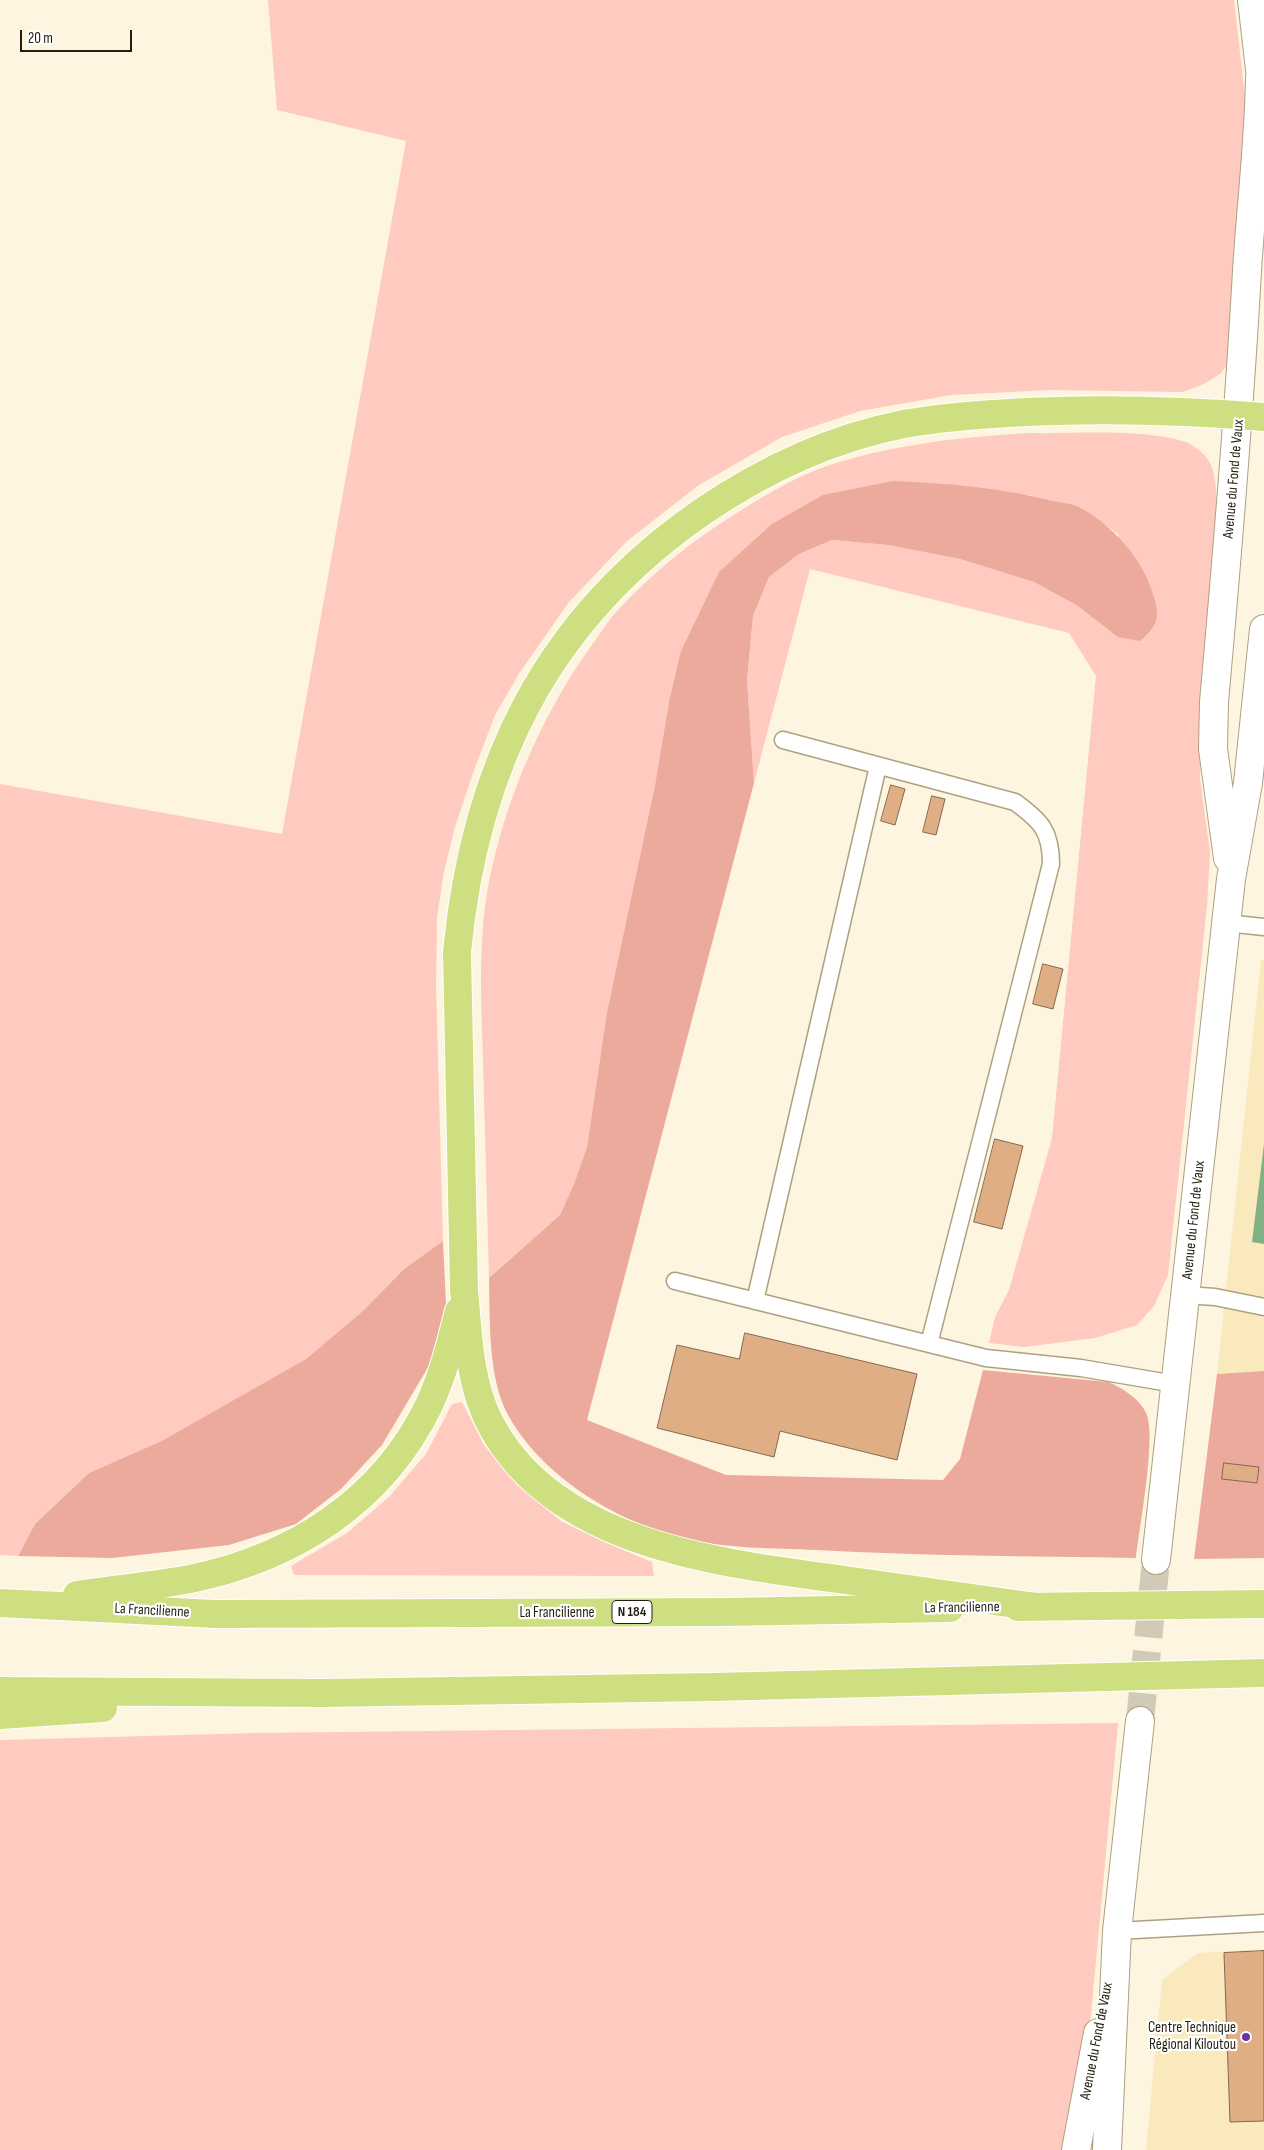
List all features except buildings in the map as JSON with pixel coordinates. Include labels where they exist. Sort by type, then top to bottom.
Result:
[{"type":"highway","points":[[1036,1607],[788,1572],[698,1556],[621,1533],[577,1513],[540,1486],[508,1451],[488,1419],[476,1383],[469,1346],[464,1290],[458,952],[462,901],[488,792],[526,704],[555,656],[593,606],[638,563],[682,526],[735,489],[800,457],[846,439],[904,424],[970,416],[1040,411],[1138,409],[1251,421]]},
{"type":"highway","points":[[7,1603],[190,1578],[255,1560],[323,1527],[352,1506],[384,1472],[408,1441],[429,1404],[447,1359],[464,1290]]},
{"type":"highway","name":"La Francilienne","points":[[7,1603],[214,1614],[724,1612],[1264,1604]]},
{"type":"highway","points":[[0,1691],[322,1693],[705,1687],[1264,1673]]},
{"type":"highway","points":[[0,1715],[322,1693]]},
{"type":"street","name":"Avenue du Fond de Vaux","points":[[1231,879],[1216,779],[1214,702],[1251,421],[1247,269],[1262,89],[1252,0]]},
{"type":"street","name":"Avenue du Fond de Vaux","points":[[1156,1560],[1231,879],[1248,783],[1264,629]]},
{"type":"street","name":"Avenue du Fond de Vaux","points":[[1107,2150],[1117,1931],[1140,1722]]},
{"type":"street","name":"Avenue du Fond de Vaux","points":[[1076,2150],[1117,1931]]},
{"type":"lane","points":[[783,740],[1015,802],[1037,819],[1051,845],[1050,864],[929,1344]]},
{"type":"lane","points":[[755,1301],[878,766]]},
{"type":"lane","points":[[1226,923],[1264,927]]},
{"type":"lane","points":[[675,1281],[986,1358],[1081,1368],[1175,1384]]},
{"type":"lane","points":[[1186,1295],[1215,1297],[1264,1307]]},
{"type":"lane","points":[[1117,1931],[1264,1923]]},
{"type":"shaded area","points":[[268,0],[1234,0],[1248,123],[1231,360],[1220,374],[1204,384],[1183,392],[1050,390],[951,395],[860,411],[782,437],[699,485],[627,541],[569,602],[520,672],[495,715],[455,827],[444,871],[437,917],[436,986],[443,1241],[404,1269],[364,1310],[306,1359],[162,1442],[89,1473],[35,1524],[18,1556],[0,1555],[0,784],[282,834],[406,141],[277,110]]},
{"type":"shaded area","points":[[1029,433],[1121,433],[1181,440],[1205,455],[1211,465],[1215,483],[1217,515],[1202,723],[1200,779],[1210,852],[1207,906],[1168,1275],[1154,1306],[1137,1325],[1095,1338],[1024,1347],[989,1343],[995,1317],[1009,1290],[1052,1138],[1096,676],[1069,633],[810,569],[754,783],[747,681],[753,616],[769,577],[799,554],[832,540],[888,545],[960,559],[1034,582],[1078,606],[1119,535],[1082,508],[1030,495],[823,495],[669,702],[655,785],[607,1012],[587,1147],[574,1184],[560,1215],[489,1278],[481,978],[483,928],[488,890],[507,814],[521,776],[537,738],[575,669],[615,613],[647,581],[678,554],[711,530],[788,483],[822,468],[857,457],[905,446],[954,439]]},
{"type":"shaded area","points":[[893,481],[994,489],[1034,496],[1083,509],[1115,533],[1140,564],[1151,588],[1156,604],[1157,617],[1152,628],[1140,641],[1118,637],[1078,606],[1034,582],[960,559],[888,545],[832,540],[799,554],[769,577],[753,616],[747,681],[754,783],[587,1420],[726,1475],[943,1480],[960,1459],[983,1370],[1108,1382],[1135,1398],[1146,1413],[1149,1424],[1150,1441],[1146,1483],[1136,1558],[937,1555],[767,1548],[699,1542],[657,1531],[606,1507],[558,1475],[520,1434],[506,1411],[496,1380],[491,1346],[489,1278],[560,1215],[574,1184],[587,1147],[607,1012],[655,785],[669,702],[681,651],[719,572],[772,524],[823,495]]},
{"type":"shaded area","points":[[1261,960],[1264,960],[1264,1371],[1217,1374]]},
{"type":"shaded area","points":[[1264,1144],[1264,1244],[1252,1242]]},
{"type":"shaded area","points":[[443,1241],[446,1304],[442,1331],[430,1364],[382,1445],[341,1489],[296,1524],[229,1545],[112,1558],[18,1556],[35,1524],[89,1473],[162,1441],[306,1359],[364,1310],[404,1269]]},
{"type":"shaded area","points":[[1264,1371],[1264,1558],[1194,1559],[1217,1374]]},
{"type":"shaded area","points":[[462,1402],[484,1445],[516,1484],[561,1521],[652,1562],[654,1576],[294,1575],[291,1566],[347,1533],[389,1497],[426,1454],[452,1404]]},
{"type":"shaded area","points":[[1118,1723],[1091,2015],[1063,2150],[0,2150],[0,1740],[256,1733]]},
{"type":"shaded area","points":[[1264,1949],[1264,2150],[1146,2150],[1162,1980],[1198,1953]]},
{"type":"tunnel","points":[[1140,1721],[1156,1560]]},
{"type":"place","name":"Centre Technique Régional Kiloutou","points":[[1246,2037]]}]
